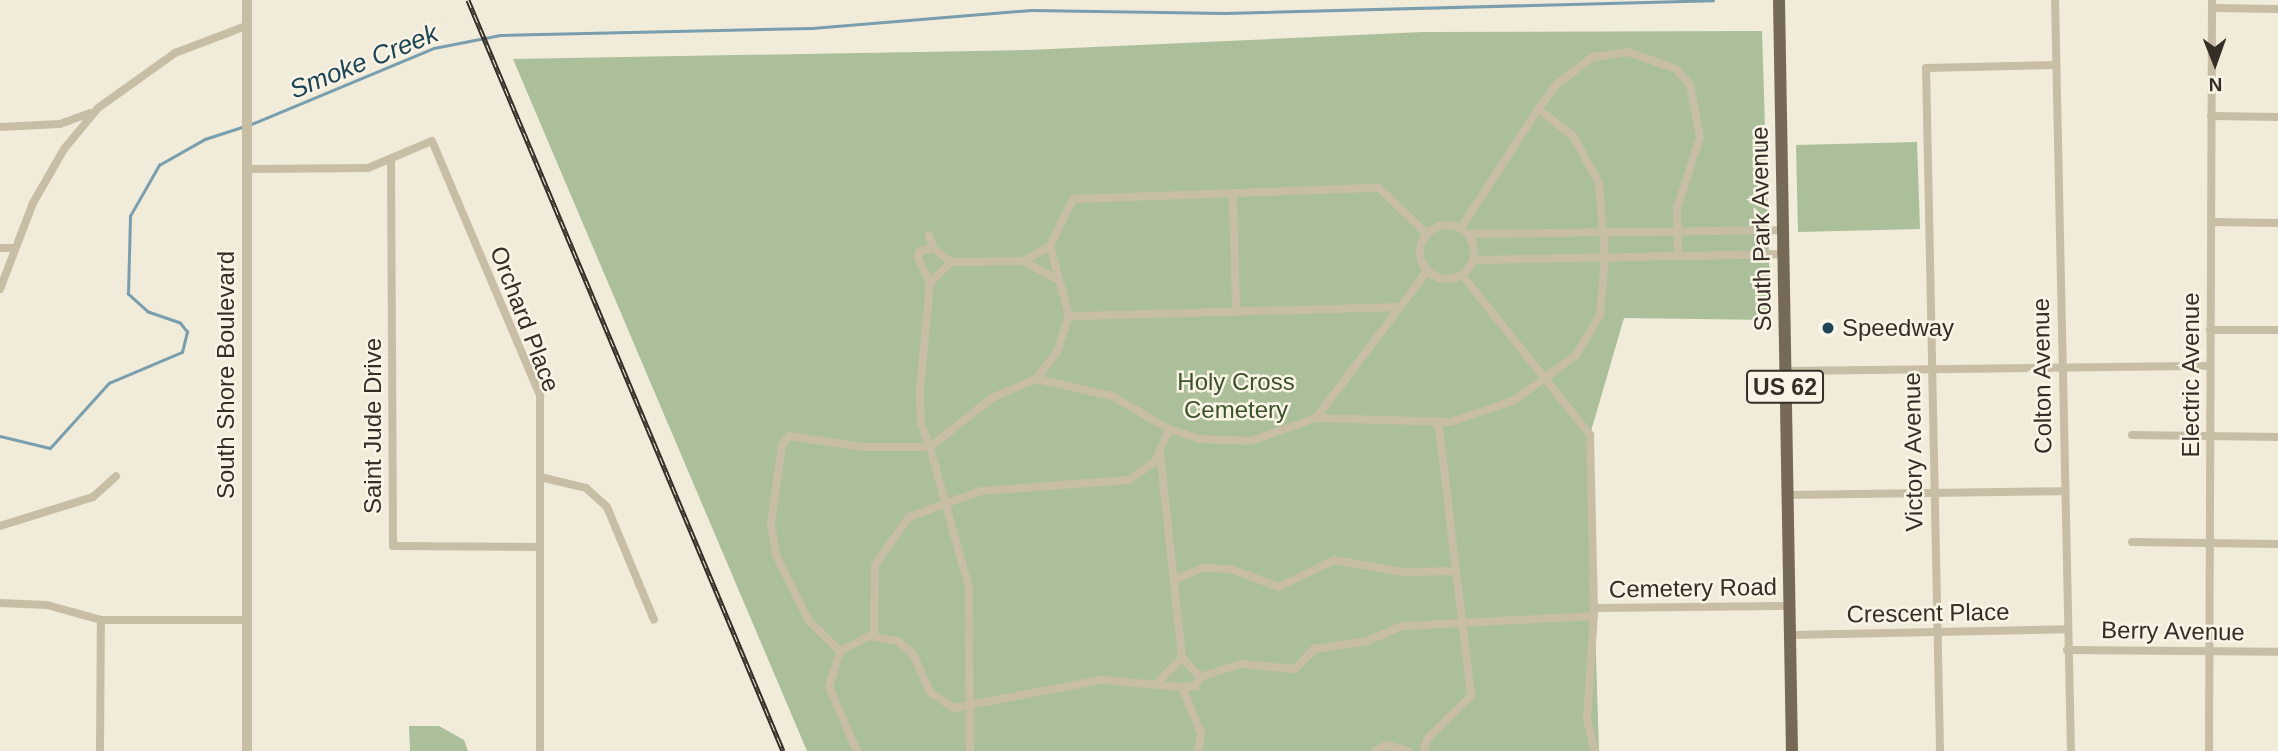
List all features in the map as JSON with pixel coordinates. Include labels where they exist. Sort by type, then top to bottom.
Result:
[{"type":"main road","name":"South Park Avenue","points":[[1779,0],[1792,751]]},
{"type":"street","name":"South Shore Boulevard","points":[[247,0],[247,751]]},
{"type":"street","name":"Colton Avenue","points":[[2055,0],[2071,751]]},
{"type":"street","points":[[2212,4],[2278,9]]},
{"type":"street","name":"Electric Avenue","points":[[2209,751],[2212,4]]},
{"type":"street","points":[[0,127],[60,124],[98,108],[175,53],[246,26]]},
{"type":"street","points":[[1474,260],[1465,231],[1538,110],[1557,84],[1593,57],[1628,52],[1676,69],[1695,98],[1700,137],[1681,190],[1678,256]]},
{"type":"street","name":"Victory Avenue","points":[[1940,751],[1926,68],[2056,65]]},
{"type":"street","points":[[0,289],[13,248],[54,165],[98,108]]},
{"type":"street","points":[[1035,379],[1112,396],[1169,429],[1200,439],[1251,440],[1316,418],[1438,421],[1513,401],[1548,381],[1576,355],[1600,315],[1605,258],[1599,183],[1573,136],[1538,110]]},
{"type":"street","points":[[2211,116],[2278,117]]},
{"type":"street","name":"Orchard Place","points":[[247,169],[368,169],[432,141],[540,396],[540,751]]},
{"type":"street","name":"Saint Jude Drive","points":[[391,159],[393,546],[540,547]]},
{"type":"street","points":[[929,235],[933,248],[951,262],[1023,261],[1050,246],[1073,199],[1379,188],[1427,234]]},
{"type":"street","points":[[1233,193],[1236,312]]},
{"type":"street","points":[[2211,222],[2278,223]]},
{"type":"street","points":[[1474,260],[1462,275],[1443,280],[1427,271],[1420,254],[1427,234],[1445,225],[1465,231],[1604,233],[1782,230]]},
{"type":"street","points":[[840,651],[809,621],[776,555],[771,523],[782,445],[789,436],[863,447],[930,447],[992,398],[1035,379],[1057,352],[1069,316],[1055,278],[1050,246]]},
{"type":"street","points":[[0,248],[13,248]]},
{"type":"street","points":[[933,248],[920,251],[918,258],[930,283],[920,389],[921,424],[930,447],[969,588],[970,751]]},
{"type":"street","points":[[1474,260],[1782,254]]},
{"type":"street","points":[[1023,261],[1055,278]]},
{"type":"street","points":[[930,283],[951,262]]},
{"type":"street","points":[[1316,418],[1427,271]]},
{"type":"street","points":[[1462,275],[1590,435],[1595,611],[1587,720],[1595,751]]},
{"type":"street","points":[[1069,316],[1400,307]]},
{"type":"street","points":[[2210,330],[2278,330]]},
{"type":"street","points":[[1785,371],[2210,366]]},
{"type":"street","points":[[1424,751],[1427,739],[1471,695],[1460,624],[1438,421]]},
{"type":"street","points":[[874,636],[875,565],[909,517],[981,491],[1129,480],[1160,452],[1169,429]]},
{"type":"street","points":[[2132,435],[2278,437]]},
{"type":"street","points":[[1160,452],[1182,658],[1200,677],[1190,702]]},
{"type":"street","points":[[0,526],[93,497],[116,476]]},
{"type":"street","points":[[540,477],[586,488],[607,507],[654,620]]},
{"type":"street","points":[[1787,495],[2064,491]]},
{"type":"street","points":[[2132,542],[2278,544]]},
{"type":"street","points":[[1175,579],[1204,568],[1231,569],[1279,587],[1334,561],[1403,572],[1454,571]]},
{"type":"street","points":[[0,603],[47,605],[102,620],[247,620]]},
{"type":"street","name":"Cemetery Road","points":[[1200,677],[1241,664],[1295,668],[1314,649],[1333,643],[1367,641],[1403,626],[1460,624],[1595,611],[1789,606]]},
{"type":"street","points":[[100,751],[102,620]]},
{"type":"street","name":"Crescent Place","points":[[1790,635],[2067,629]]},
{"type":"street","points":[[857,751],[829,687],[840,651],[874,636],[913,654],[939,702],[970,706],[1101,680],[1196,686]]},
{"type":"street","name":"Berry Avenue","points":[[2067,650],[2278,652]]},
{"type":"street","points":[[1158,682],[1182,658]]},
{"type":"street","points":[[1182,687],[1201,733],[1198,751]]},
{"type":"street","points":[[1375,751],[1387,745],[1408,751]]},
{"type":"green space","name":"Holy Cross Cemetery","points":[[1762,31],[1771,320],[1624,318],[1589,438],[1599,751],[807,751],[513,59],[1028,50],[1423,32]]},
{"type":"green space","points":[[1917,142],[1920,229],[1798,232],[1796,145]]},
{"type":"green space","points":[[409,726],[439,726],[464,740],[468,751],[410,751]]},
{"type":"waterway","name":"Smoke Creek","points":[[249,125],[434,48],[500,35],[812,28],[1031,10],[1225,13],[1713,0]]},
{"type":"waterway","name":"Smoke Creek","points":[[0,436],[50,448],[109,383],[182,352],[187,332],[180,323],[148,312],[128,294],[130,216],[159,165],[205,139],[243,127]]},
{"type":"railway","points":[[468,0],[783,751]]},
{"type":"place","name":"Speedway","points":[[1828,328]]}]
